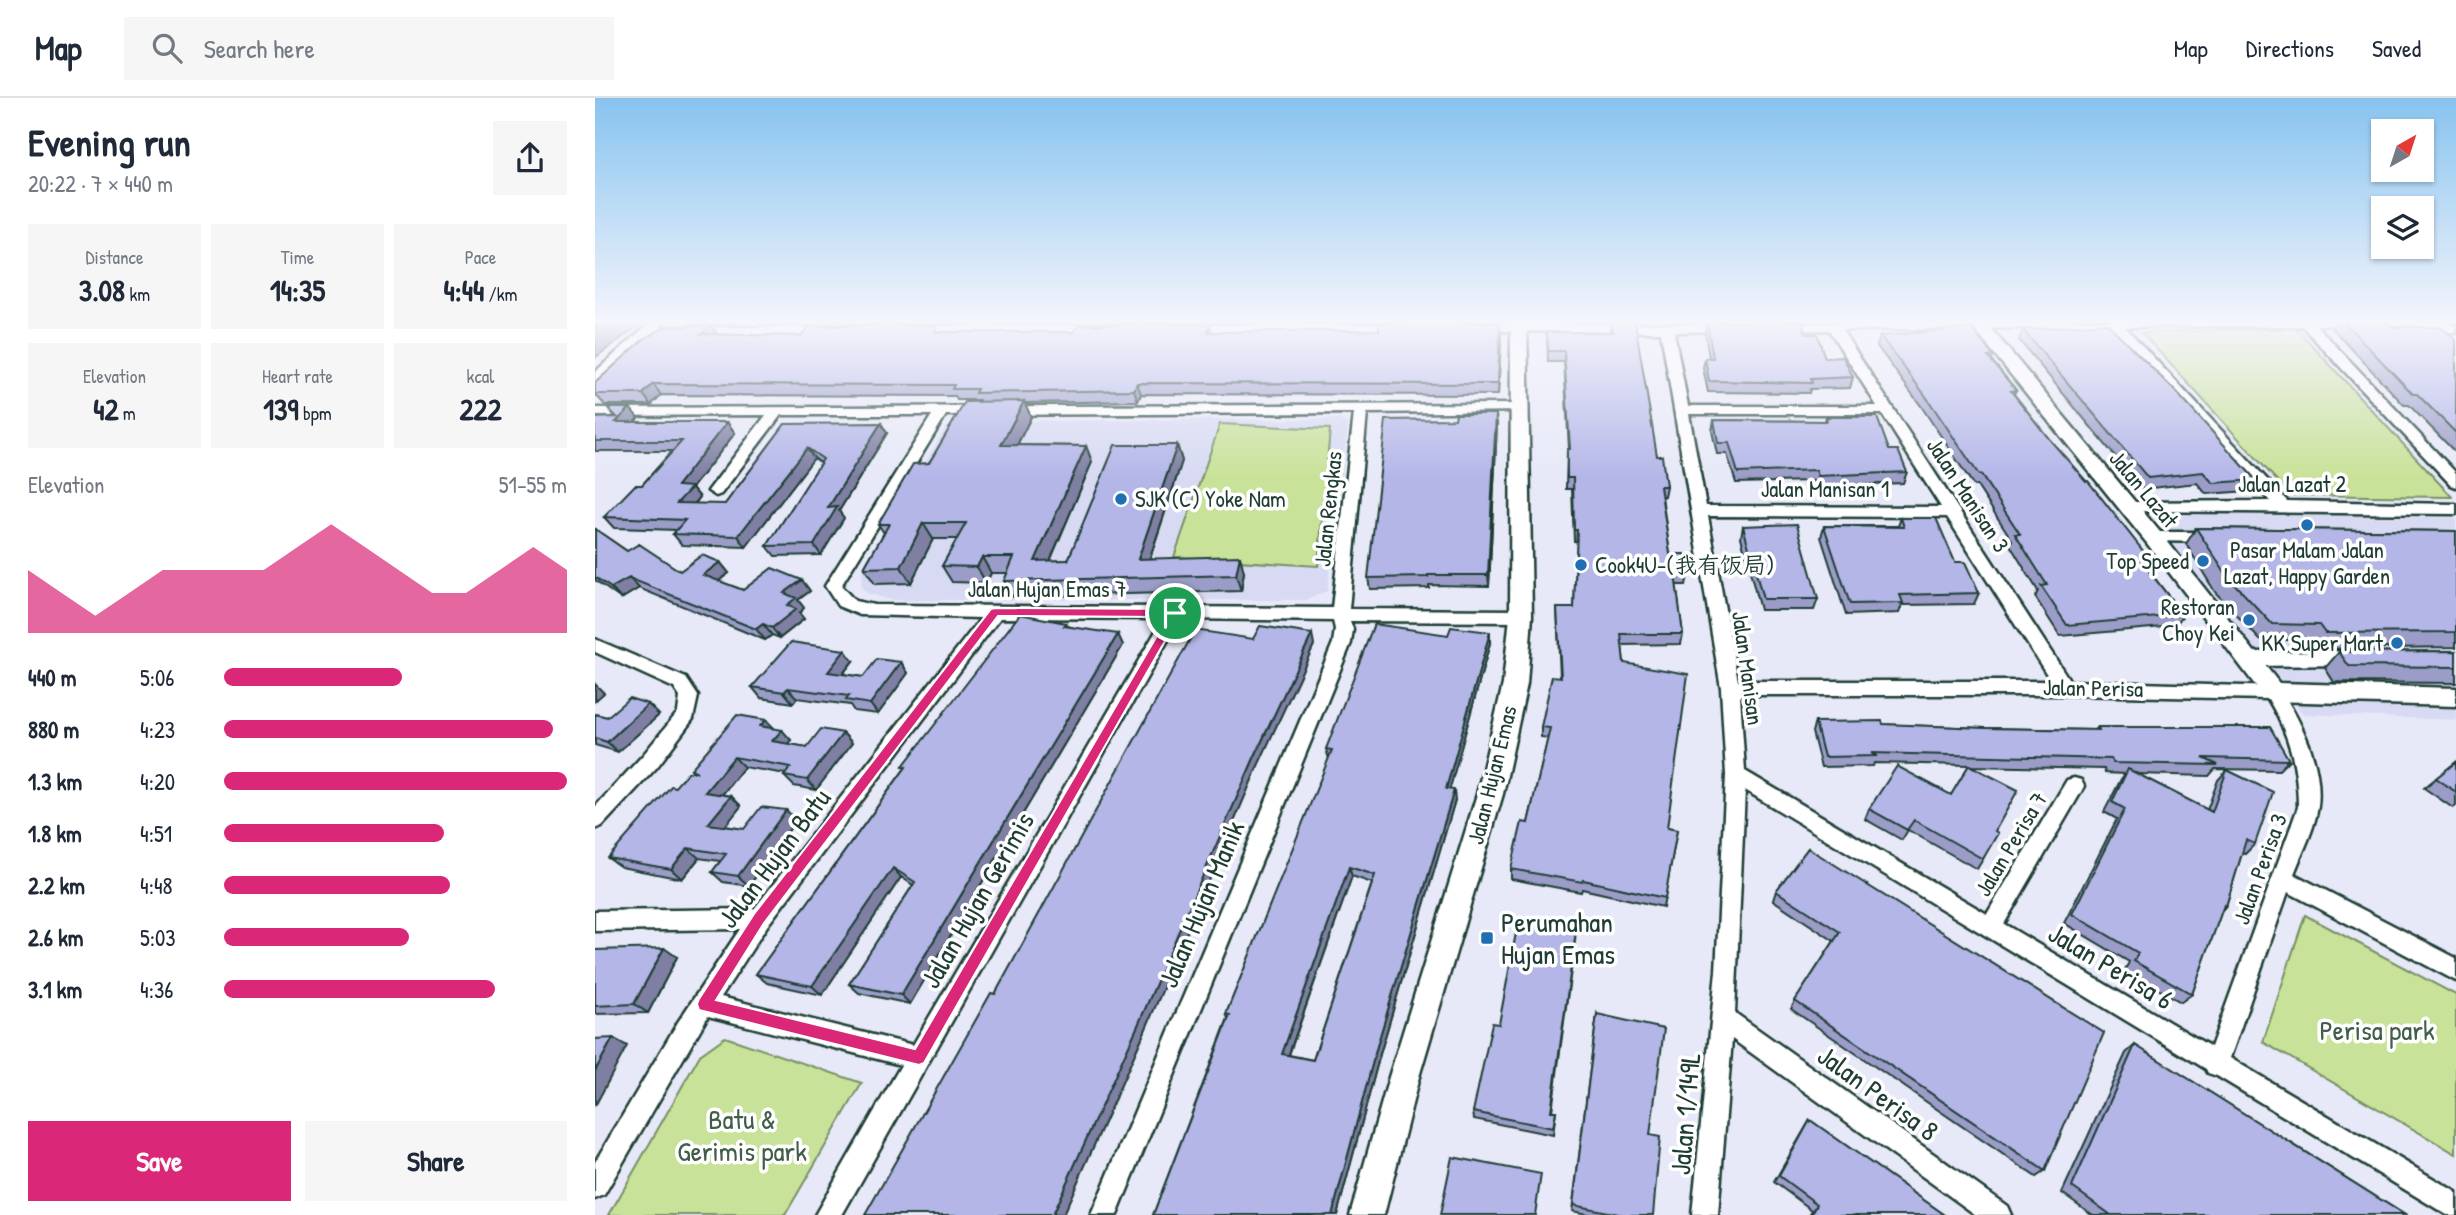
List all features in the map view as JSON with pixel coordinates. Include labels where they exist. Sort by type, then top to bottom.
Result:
[{"type":"street","name":"Jalan Hujan Emas","points":[[1367,1215],[1404,1077],[1490,794],[1515,684],[1521,616],[1520,372]]},
{"type":"street","name":"Jalan Manisan","points":[[1674,372],[1730,688],[1736,775],[1723,1018]]},
{"type":"street","name":"Jalan Manisan 3","points":[[1863,372],[2065,688]]},
{"type":"street","name":"Jalan Lazat","points":[[2017,372],[2153,537],[2273,692]]},
{"type":"street","points":[[2159,372],[2283,506]]},
{"type":"street","points":[[2353,372],[2456,482]]},
{"type":"street","name":"Jalan Rengkas","points":[[1340,615],[1361,408]]},
{"type":"street","points":[[595,412],[1520,408]]},
{"type":"street","name":"Jalan Hujan Emas 7","points":[[942,410],[833,586],[838,598],[858,609],[1521,616]]},
{"type":"street","points":[[1681,411],[1887,410]]},
{"type":"street","points":[[716,491],[776,412]]},
{"type":"street","name":"Jalan Lazat 2","points":[[2128,507],[2456,509]]},
{"type":"street","name":"Jalan Manisan 1","points":[[1698,511],[1952,512]]},
{"type":"street","points":[[2153,537],[2233,537]]},
{"type":"street","name":"Jalan Hujan Batu","points":[[599,1172],[686,1030],[759,919],[995,612]]},
{"type":"street","name":"Jalan Hujan Gerimis","points":[[828,1215],[1175,613]]},
{"type":"street","name":"Jalan Hujan Manik","points":[[1104,1215],[1342,643],[1345,629],[1340,615]]},
{"type":"street","points":[[595,645],[680,683],[689,696],[687,714],[650,761],[595,820]]},
{"type":"street","points":[[2249,659],[2373,658]]},
{"type":"street","name":"Jalan Perisa","points":[[1730,688],[2065,688],[2456,697]]},
{"type":"street","name":"Jalan Perisa 3","points":[[2216,1065],[2308,807],[2308,770],[2298,732],[2273,692]]},
{"type":"street","name":"Jalan Perisa 6","points":[[1736,775],[2216,1065],[2456,1206]]},
{"type":"street","name":"Jalan Perisa 7","points":[[1990,927],[2074,786]]},
{"type":"street","points":[[2282,878],[2456,970]]},
{"type":"street","points":[[595,920],[759,919]]},
{"type":"street","points":[[705,1004],[919,1058]]},
{"type":"street","name":"Jalan 1/149L","points":[[1705,1215],[1723,1018]]},
{"type":"street","name":"Jalan Perisa 8","points":[[1723,1018],[1998,1215]]},
{"type":"shaded area","name":"SJK (C) Yoke Nam","points":[[1339,419],[1348,425],[1327,591],[1307,600],[891,600],[868,594],[861,587],[862,571],[945,428],[959,421]]},
{"type":"shaded area","points":[[2148,511],[2456,518],[2456,720],[2303,714],[2148,523],[2156,522]]},
{"type":"green space","points":[[2178,372],[2337,372],[2452,497],[2290,495]]},
{"type":"green space","points":[[1220,424],[1330,429],[1318,566],[1174,557]]},
{"type":"green space","name":"Perisa park","points":[[2305,915],[2456,995],[2456,1154],[2263,1042]]},
{"type":"green space","name":"Batu & Gerimis park","points":[[725,1037],[862,1083],[785,1215],[609,1215],[700,1055]]},
{"type":"building","points":[[607,372],[1498,372],[1498,384],[1137,383],[1134,390],[975,393],[977,389],[952,389],[954,385],[653,384],[643,394],[596,394],[595,383]]},
{"type":"building","points":[[1565,372],[1643,372],[1657,456],[1662,456],[1666,486],[1660,486],[1670,554],[1685,554],[1688,575],[1675,574],[1683,634],[1621,634],[1624,663],[1688,674],[1667,828],[1677,830],[1665,898],[1583,880],[1582,882],[1511,869],[1522,822],[1528,823],[1550,728],[1541,727],[1552,676],[1561,677],[1557,608],[1574,608],[1577,530],[1574,530],[1573,478],[1567,478],[1567,449],[1570,449]]},
{"type":"building","points":[[1707,372],[1851,372],[1853,377],[1811,379],[1812,383],[1709,381]]},
{"type":"building","points":[[1908,372],[2001,372],[2016,390],[2011,391],[2050,440],[2088,481],[2151,561],[2142,562],[2183,615],[2067,625],[2041,586],[2047,585],[2015,534],[2020,534]]},
{"type":"building","points":[[2059,372],[2156,372],[2256,480],[2213,483],[2203,472],[2148,478]]},
{"type":"building","points":[[2392,372],[2456,372],[2456,433],[2417,394],[2413,394]]},
{"type":"building","points":[[1024,401],[1001,445],[1086,446],[1035,561],[1068,560],[1115,445],[1177,445],[1138,559],[1240,556],[1236,575],[1004,581],[1014,557],[982,557],[977,567],[942,566],[966,523],[923,523],[901,567],[864,568],[889,524],[878,524],[913,464],[929,463],[965,402]]},
{"type":"building","points":[[608,408],[630,408],[616,422],[727,422],[677,486],[692,487],[677,503],[725,504],[785,424],[881,423],[828,508],[837,507],[814,545],[767,546],[823,459],[807,448],[738,536],[673,534],[685,520],[604,517],[635,485],[642,485],[682,441],[595,441],[595,418],[617,417]]},
{"type":"building","points":[[1456,414],[1496,414],[1488,575],[1368,578],[1386,420],[1455,419]]},
{"type":"building","points":[[1826,417],[1877,417],[1889,450],[1898,450],[1907,472],[1818,476],[1816,470],[1738,473],[1729,443],[1718,443],[1714,420],[1827,421]]},
{"type":"building","points":[[1901,518],[1936,518],[1955,562],[1965,562],[1979,593],[1900,595],[1903,603],[1850,604],[1824,526],[1904,527]]},
{"type":"building","points":[[1797,524],[1818,599],[1763,599],[1743,526]]},
{"type":"building","points":[[2196,528],[2456,531],[2456,632],[2325,633],[2319,625],[2272,624],[2227,576]]},
{"type":"building","points":[[595,529],[627,551],[639,544],[680,571],[702,555],[720,562],[703,575],[743,590],[772,568],[802,580],[784,593],[796,598],[787,605],[796,609],[772,628],[763,624],[756,629],[629,578],[611,588],[595,577]]},
{"type":"building","points":[[1020,614],[1066,623],[1064,626],[1118,634],[901,995],[849,984],[915,882],[893,868],[812,986],[756,974],[906,767],[903,766]]},
{"type":"building","points":[[1374,624],[1448,635],[1451,627],[1490,632],[1446,789],[1454,790],[1377,1046],[1332,1215],[1153,1215],[1230,1015],[1226,1014],[1332,750],[1326,749]],"holes":[[[1349,867],[1375,875],[1313,1060],[1282,1054]]]},
{"type":"building","points":[[1260,626],[1312,634],[1254,758],[1052,1215],[865,1215],[991,993],[995,994],[1195,630],[1253,639]]},
{"type":"building","points":[[791,642],[845,650],[828,672],[863,677],[877,659],[901,662],[870,704],[846,700],[849,696],[788,688],[784,692],[752,687]]},
{"type":"building","points":[[2456,651],[2456,667],[2349,666],[2339,652]]},
{"type":"building","points":[[629,698],[648,704],[607,742],[595,738],[595,714],[607,717]]},
{"type":"building","points":[[737,715],[766,720],[760,726],[782,730],[772,741],[807,747],[821,729],[843,733],[807,780],[784,776],[791,767],[734,757],[705,792],[731,796],[708,824],[744,829],[761,807],[786,810],[738,876],[712,872],[726,854],[688,848],[671,869],[608,858],[671,786],[675,787],[688,772],[697,772],[691,769]]},
{"type":"building","points":[[1882,721],[1883,724],[2099,730],[2098,727],[2270,727],[2289,760],[2203,758],[2218,765],[2113,763],[2111,759],[1871,753],[1877,756],[1824,757],[1815,722]]},
{"type":"building","points":[[2456,762],[2456,792],[2436,778]]},
{"type":"building","points":[[1969,765],[2018,790],[1983,859],[1914,820],[1907,830],[1869,809],[1897,766],[1951,795]]},
{"type":"building","points":[[2128,769],[2212,812],[2227,770],[2273,792],[2255,844],[2246,840],[2226,906],[2224,905],[2192,994],[2134,961],[2138,953],[2072,914],[2125,809],[2112,802]]},
{"type":"building","points":[[1808,848],[2104,1033],[2045,1171],[1795,1001],[1840,932],[1776,891]]},
{"type":"building","points":[[1518,922],[1576,931],[1551,1111],[1556,1111],[1553,1128],[1473,1112],[1492,1023],[1499,1024]]},
{"type":"building","points":[[664,948],[634,1004],[595,1006],[595,950]]},
{"type":"building","points":[[1597,1014],[1664,1029],[1650,1135],[1660,1137],[1653,1215],[1622,1215],[1573,1205]]},
{"type":"building","points":[[613,1038],[595,1071],[595,1039]]},
{"type":"building","points":[[2135,1045],[2405,1215],[2111,1215],[2072,1187]]},
{"type":"building","points":[[1810,1120],[1945,1215],[1811,1215],[1817,1204],[1779,1176]]},
{"type":"building","points":[[1452,1157],[1541,1174],[1535,1215],[1440,1215]]},
{"type":"place","name":"SJK (C) Yoke Nam","points":[[1121,499]]},
{"type":"place","name":"Pasar Malam Jalan Lazat, Happy Garden","points":[[2307,525]]},
{"type":"place","name":"Top Speed","points":[[2203,561]]},
{"type":"place","name":"Cook4U-(我有饭局)","points":[[1581,565]]},
{"type":"place","name":"Restoran Choy Kei","points":[[2249,620]]},
{"type":"place","name":"KK Super Mart","points":[[2397,643]]},
{"type":"place","name":"Perumahan Hujan Emas","points":[[1487,938]]},
{"type":"route","points":[[995,612],[1175,613],[1109,732],[919,1058],[705,1004],[759,919],[995,612]]}]
